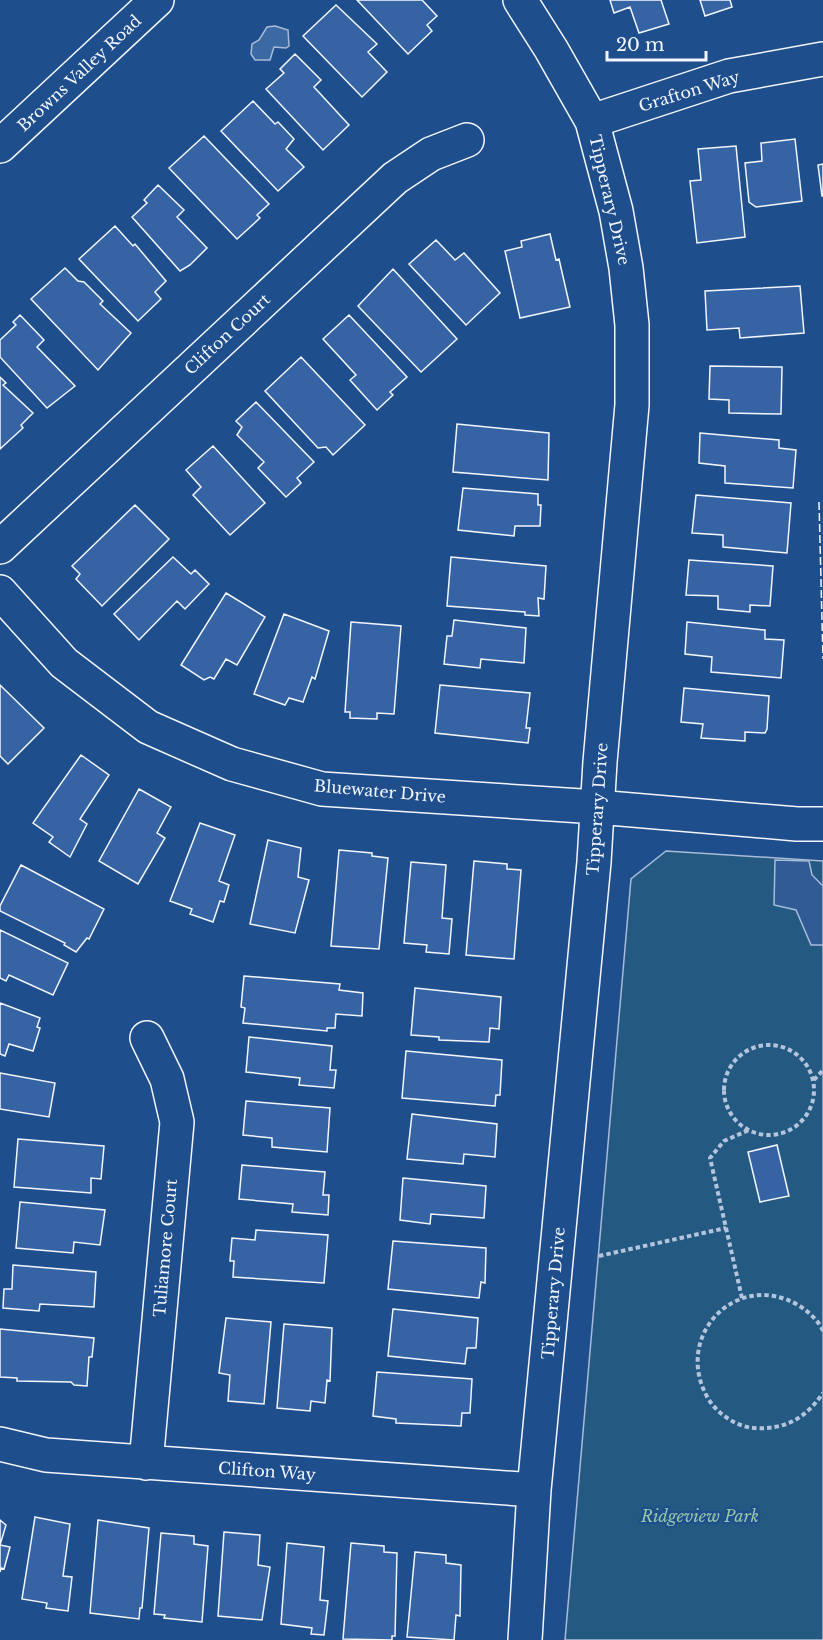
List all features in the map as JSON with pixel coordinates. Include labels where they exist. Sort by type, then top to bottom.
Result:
[{"type":"street","name":"Browns Valley Road","points":[[0,146],[157,0]]},
{"type":"street","name":"Tipperary Drive","points":[[520,0],[592,121],[616,211],[626,268],[632,325],[632,382],[597,807],[534,1490],[525,1640]]},
{"type":"street","name":"Grafton Way","points":[[592,121],[729,76],[823,59]]},
{"type":"street","name":"Clifton Court","points":[[0,547],[395,178],[430,154],[467,141]]},
{"type":"street","name":"Bluewater Drive","points":[[0,592],[64,663],[148,727],[232,764],[322,789],[597,807],[653,814],[823,824]]},
{"type":"street","name":"Tuliamore Court","points":[[146,1463],[177,1122],[167,1079],[147,1038]]},
{"type":"street","name":"Clifton Way","points":[[0,1444],[46,1455],[534,1490]]},
{"type":"path","points":[[769,1044],[784,1047],[798,1054],[808,1066],[814,1080],[811,1108],[792,1130],[778,1134],[764,1134],[750,1130],[738,1121],[729,1109],[724,1094],[725,1079],[731,1065],[741,1054],[754,1047],[769,1044]]},
{"type":"path","points":[[814,1080],[823,1070]]},
{"type":"path","points":[[742,1298],[710,1158],[724,1142],[750,1130]]},
{"type":"path","points":[[599,1256],[726,1228]]},
{"type":"path","points":[[823,1331],[806,1310],[786,1299],[765,1294],[742,1298],[723,1308],[708,1324],[699,1344],[696,1366],[701,1387],[713,1406],[730,1420],[751,1428],[773,1428],[794,1422],[812,1409],[823,1393]]},
{"type":"green space","name":"Ridgeview Park","points":[[666,851],[823,861],[823,1640],[565,1640],[631,879]]},
{"type":"shaded area","points":[[275,26],[288,30],[289,46],[274,47],[270,60],[255,60],[251,54],[252,44],[259,40],[267,27]]},
{"type":"shaded area","points":[[775,860],[809,861],[812,875],[823,886],[823,945],[811,945],[796,910],[774,905]]},
{"type":"building","points":[[357,0],[422,0],[437,16],[427,25],[432,31],[408,54]]},
{"type":"building","points":[[610,0],[661,0],[669,24],[639,33],[630,7],[614,13]]},
{"type":"building","points":[[700,0],[730,0],[732,7],[705,16]]},
{"type":"building","points":[[336,5],[377,44],[368,52],[387,72],[362,97],[303,36]]},
{"type":"building","points":[[295,54],[321,80],[314,87],[349,125],[323,150],[266,89],[284,73],[280,69]]},
{"type":"building","points":[[253,101],[275,124],[278,122],[294,139],[286,149],[304,167],[278,191],[221,131]]},
{"type":"building","points":[[204,136],[269,204],[257,215],[260,218],[237,239],[169,168]]},
{"type":"building","points":[[795,139],[802,201],[756,207],[749,202],[745,163],[762,161],[761,143]]},
{"type":"building","points":[[736,146],[745,237],[697,243],[690,181],[701,180],[698,149]]},
{"type":"building","points":[[823,164],[823,196],[822,196],[818,165]]},
{"type":"building","points":[[158,185],[184,210],[177,217],[207,248],[190,265],[180,271],[132,217],[147,203],[144,200]]},
{"type":"building","points":[[115,226],[133,246],[135,244],[166,281],[155,292],[161,299],[138,321],[79,259]]},
{"type":"building","points":[[550,234],[556,260],[559,259],[570,307],[520,318],[505,251],[522,247],[521,241]]},
{"type":"building","points":[[436,240],[455,260],[464,253],[500,293],[466,325],[409,264]]},
{"type":"building","points":[[65,268],[78,281],[84,282],[103,301],[100,304],[131,333],[98,370],[31,299]]},
{"type":"building","points":[[393,269],[457,339],[421,372],[358,306]]},
{"type":"building","points":[[800,286],[804,333],[740,338],[739,328],[707,330],[705,291]]},
{"type":"building","points":[[20,315],[44,340],[37,347],[75,386],[47,408],[0,357],[0,340],[16,325],[13,322]]},
{"type":"building","points":[[349,315],[407,377],[390,392],[393,395],[377,410],[350,380],[356,375],[323,339]]},
{"type":"building","points":[[301,357],[365,425],[333,455],[326,447],[318,448],[265,391]]},
{"type":"building","points":[[710,366],[782,367],[781,414],[729,413],[729,400],[709,399]]},
{"type":"building","points":[[0,377],[6,383],[3,385],[33,413],[21,425],[23,428],[0,449]]},
{"type":"building","points":[[256,402],[314,462],[297,478],[301,483],[286,497],[258,468],[264,462],[237,435],[242,427],[236,421]]},
{"type":"building","points":[[457,424],[549,433],[548,480],[453,472]]},
{"type":"building","points":[[700,433],[779,440],[779,448],[796,450],[793,488],[725,483],[725,466],[699,463]]},
{"type":"building","points":[[213,446],[265,503],[230,535],[193,495],[201,487],[186,470]]},
{"type":"building","points":[[463,488],[538,494],[538,505],[541,505],[540,526],[515,526],[514,536],[458,530]]},
{"type":"building","points":[[696,495],[791,503],[787,553],[723,547],[723,535],[692,533]]},
{"type":"building","points":[[135,505],[169,539],[102,606],[76,579],[80,574],[72,566]]},
{"type":"building","points":[[173,557],[191,574],[195,570],[209,584],[185,609],[177,601],[139,640],[114,614]]},
{"type":"building","points":[[451,557],[546,566],[544,599],[538,598],[539,616],[525,615],[525,612],[447,606]]},
{"type":"building","points":[[689,560],[773,566],[770,606],[750,605],[750,612],[718,609],[718,596],[686,595]]},
{"type":"building","points":[[226,593],[265,617],[237,665],[226,659],[214,679],[210,677],[204,680],[181,665]]},
{"type":"building","points":[[284,614],[329,631],[315,679],[312,677],[303,702],[289,698],[285,705],[254,694]]},
{"type":"building","points":[[454,620],[526,628],[524,663],[481,659],[480,668],[444,664],[447,636],[452,636]]},
{"type":"building","points":[[351,622],[401,626],[394,714],[377,713],[377,719],[350,718],[350,712],[345,712]]},
{"type":"building","points":[[687,622],[765,630],[765,639],[784,640],[781,678],[711,672],[712,657],[685,654]]},
{"type":"building","points":[[0,685],[44,728],[8,764],[0,756]]},
{"type":"building","points":[[440,685],[530,693],[526,728],[530,728],[528,743],[435,733]]},
{"type":"building","points":[[684,688],[769,696],[765,733],[745,732],[745,741],[701,738],[703,724],[681,722]]},
{"type":"building","points":[[81,755],[109,775],[80,819],[87,824],[70,857],[49,842],[53,837],[33,823]]},
{"type":"building","points":[[139,789],[171,807],[157,833],[165,838],[138,884],[99,861]]},
{"type":"building","points":[[200,823],[235,835],[219,881],[229,885],[224,902],[220,901],[213,922],[190,914],[192,909],[170,901]]},
{"type":"building","points":[[268,840],[301,848],[298,877],[309,880],[295,933],[250,924]]},
{"type":"building","points":[[339,850],[372,853],[372,856],[388,858],[379,949],[331,946]]},
{"type":"building","points":[[474,861],[507,864],[507,869],[521,870],[514,959],[466,955]]},
{"type":"building","points":[[411,862],[446,865],[442,918],[452,919],[449,954],[426,952],[427,945],[404,943]]},
{"type":"building","points":[[21,865],[104,909],[89,939],[87,938],[76,952],[64,945],[65,943],[0,911],[0,906]]},
{"type":"building","points":[[0,930],[68,963],[53,995],[9,975],[6,981],[0,978]]},
{"type":"building","points":[[244,976],[340,984],[339,990],[363,993],[362,1016],[336,1014],[335,1028],[327,1028],[327,1031],[243,1023],[245,1008],[241,1007]]},
{"type":"building","points":[[415,988],[501,997],[499,1029],[490,1028],[489,1042],[439,1040],[439,1037],[411,1035]]},
{"type":"building","points":[[0,1003],[40,1018],[37,1027],[40,1028],[33,1051],[9,1044],[5,1056],[0,1054]]},
{"type":"building","points":[[249,1037],[332,1046],[330,1070],[336,1070],[334,1088],[299,1085],[300,1078],[246,1072]]},
{"type":"building","points":[[406,1051],[502,1060],[500,1095],[496,1095],[495,1106],[402,1098]]},
{"type":"building","points":[[0,1073],[55,1083],[49,1117],[0,1109]]},
{"type":"building","points":[[246,1101],[330,1108],[327,1152],[272,1147],[272,1138],[243,1135]]},
{"type":"building","points":[[412,1114],[497,1124],[495,1157],[464,1154],[463,1164],[407,1159]]},
{"type":"building","points":[[18,1139],[104,1146],[101,1179],[91,1178],[91,1193],[14,1187]]},
{"type":"building","points":[[777,1145],[789,1196],[760,1202],[748,1152]]},
{"type":"building","points":[[242,1165],[325,1172],[323,1195],[329,1195],[328,1215],[292,1212],[293,1204],[239,1199]]},
{"type":"building","points":[[403,1178],[486,1186],[484,1218],[431,1214],[430,1224],[400,1220]]},
{"type":"building","points":[[20,1202],[105,1210],[100,1245],[74,1242],[73,1253],[16,1248]]},
{"type":"building","points":[[256,1230],[328,1235],[324,1283],[233,1277],[234,1261],[230,1261],[232,1238],[255,1240]]},
{"type":"building","points":[[393,1241],[486,1248],[485,1283],[481,1282],[479,1298],[388,1289]]},
{"type":"building","points":[[13,1265],[96,1272],[94,1307],[40,1304],[39,1311],[3,1308],[4,1289],[12,1289]]},
{"type":"building","points":[[393,1309],[478,1318],[476,1348],[467,1348],[465,1364],[388,1356]]},
{"type":"building","points":[[226,1318],[271,1322],[264,1404],[228,1401],[230,1375],[219,1373]]},
{"type":"building","points":[[284,1324],[332,1328],[330,1381],[327,1380],[325,1403],[311,1401],[310,1411],[277,1408]]},
{"type":"building","points":[[0,1329],[94,1338],[92,1357],[89,1357],[87,1386],[74,1385],[71,1382],[17,1381],[17,1378],[0,1377]]},
{"type":"building","points":[[377,1372],[472,1379],[470,1413],[462,1413],[461,1426],[396,1423],[396,1419],[373,1416]]},
{"type":"building","points":[[35,1517],[70,1524],[63,1576],[72,1577],[68,1611],[46,1608],[47,1603],[22,1599]]},
{"type":"building","points":[[0,1520],[6,1525],[0,1545]]},
{"type":"building","points":[[98,1520],[149,1528],[139,1619],[90,1613]]},
{"type":"building","points":[[224,1532],[260,1535],[258,1565],[270,1567],[262,1620],[218,1616]]},
{"type":"building","points":[[161,1533],[194,1536],[194,1544],[208,1546],[202,1622],[164,1618],[165,1615],[154,1614]]},
{"type":"building","points":[[287,1543],[324,1547],[320,1600],[328,1601],[324,1635],[311,1634],[312,1628],[281,1624]]},
{"type":"building","points":[[351,1543],[384,1546],[384,1552],[397,1553],[395,1636],[392,1636],[392,1640],[343,1639]]},
{"type":"building","points":[[0,1545],[10,1547],[4,1569],[1,1568],[0,1572]]},
{"type":"building","points":[[415,1552],[446,1555],[446,1563],[461,1565],[460,1616],[456,1615],[454,1640],[407,1637]]},
{"type":"fence","points":[[819,502],[823,659]]}]
